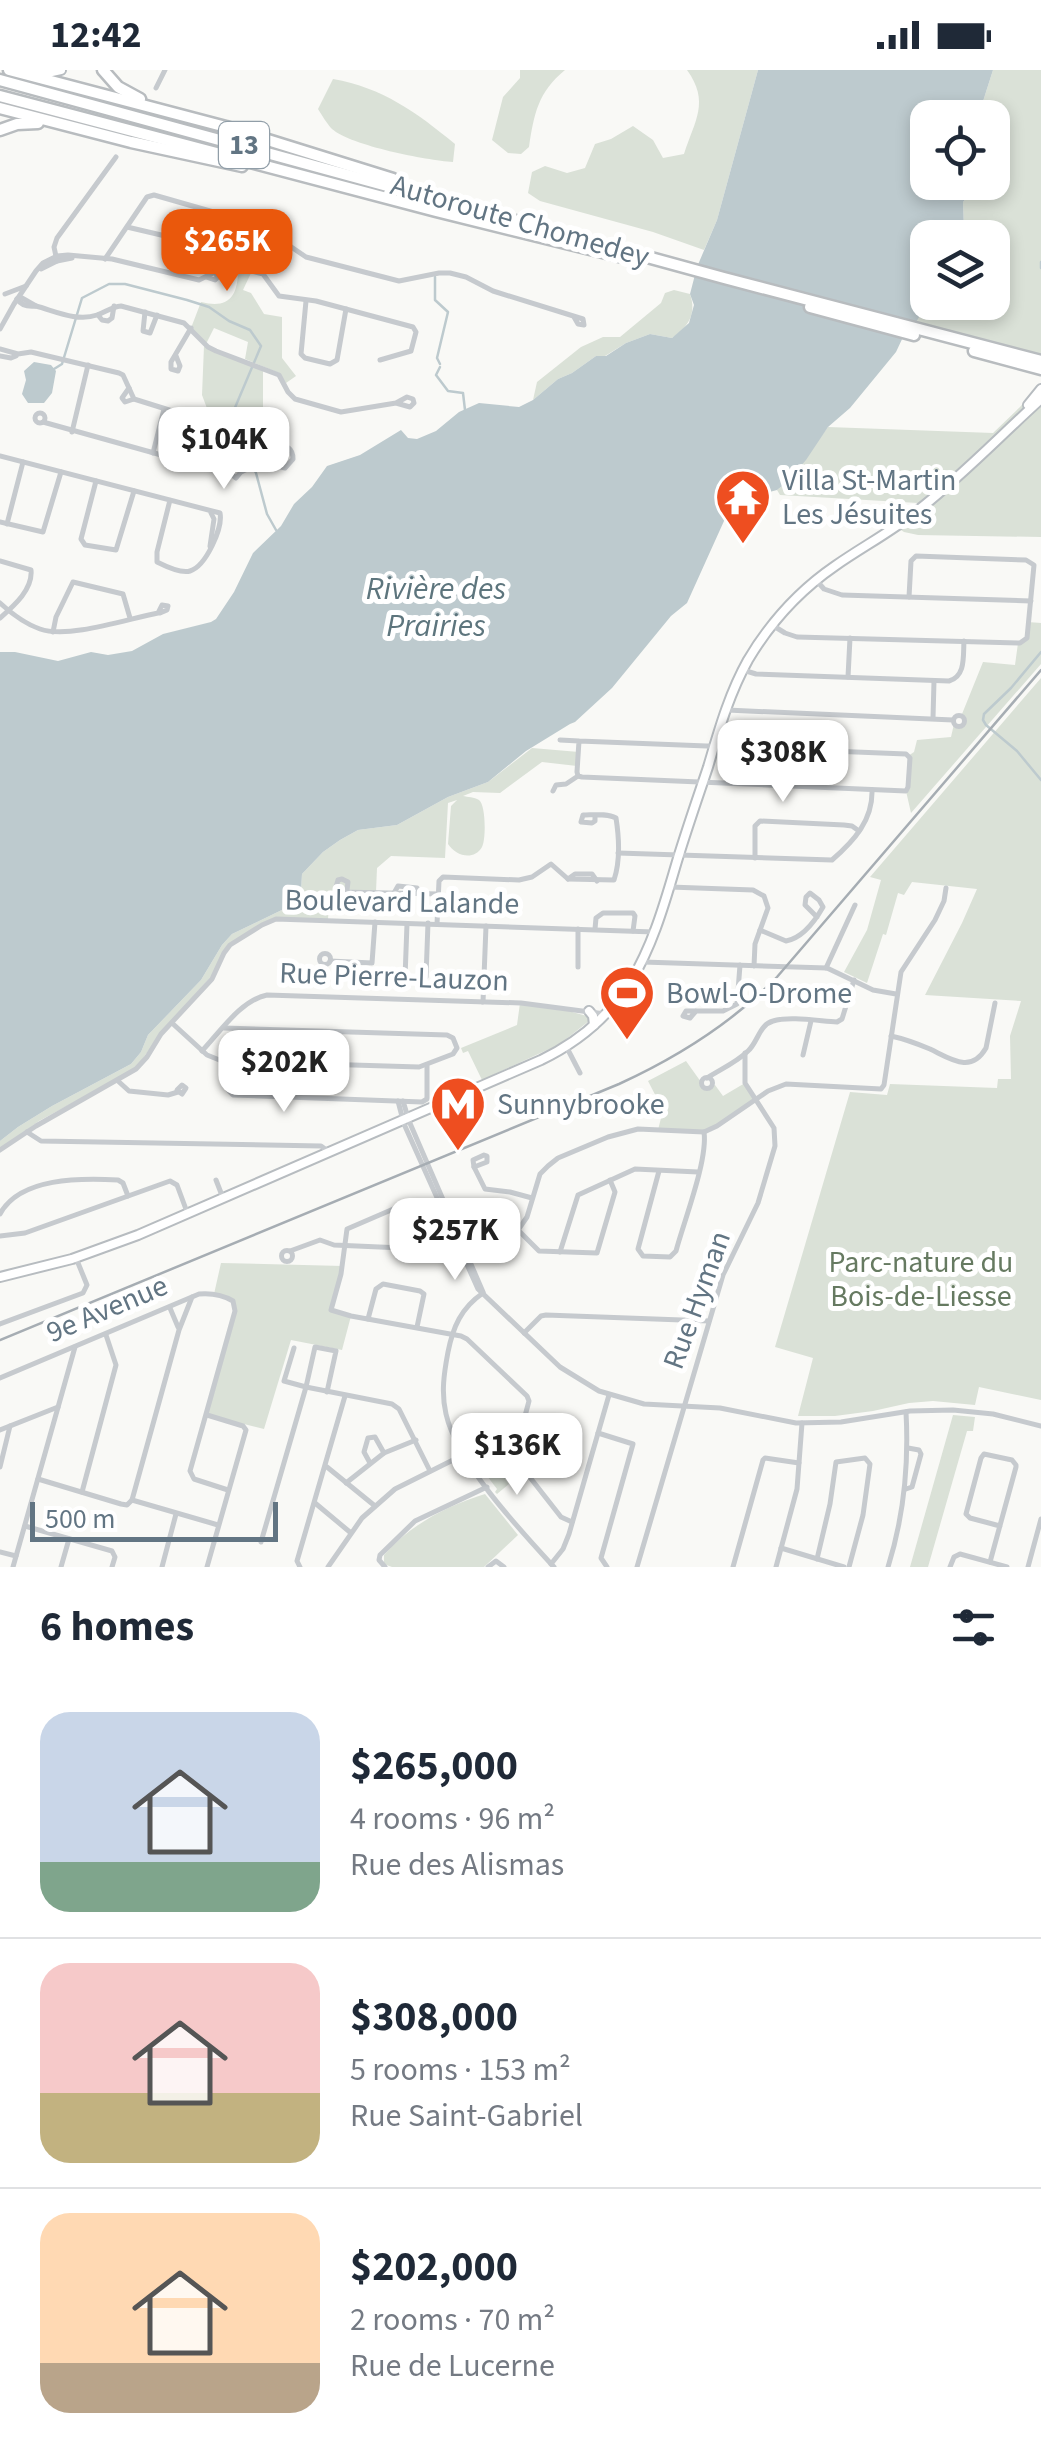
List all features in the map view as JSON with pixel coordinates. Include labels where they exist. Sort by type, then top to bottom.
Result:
[{"type":"highway","points":[[9,70],[169,111],[370,171],[487,212]]},
{"type":"highway","points":[[103,70],[126,92],[169,111]]},
{"type":"highway","name":"Autoroute Chomedey","points":[[0,80],[487,212],[672,267]]},
{"type":"highway","name":"Autoroute Chomedey","points":[[0,96],[672,267],[1041,370]]},
{"type":"highway","points":[[0,108],[161,150],[307,177]]},
{"type":"highway","points":[[0,130],[21,123],[54,122]]},
{"type":"highway","name":"Autoroute Chomedey","points":[[921,334],[1041,361]]},
{"type":"main road","points":[[24,70],[61,70]]},
{"type":"main road","points":[[1020,416],[1041,389]]},
{"type":"main road","points":[[0,1277],[76,1257],[187,1214],[535,1062],[594,1025],[643,962],[726,710],[743,670],[772,625],[816,580],[919,510],[1041,399]]},
{"type":"main road","points":[[589,1012],[594,1025]]},
{"type":"street","points":[[156,88],[165,70]]},
{"type":"street","points":[[56,258],[57,238],[116,156]]},
{"type":"street","points":[[105,259],[150,195],[209,211],[284,242],[306,256],[399,280],[450,273],[466,276],[492,291],[574,317]]},
{"type":"street","points":[[128,227],[191,242],[198,236],[209,211]]},
{"type":"street","points":[[0,330],[32,277],[42,265],[56,258],[68,255],[105,259],[199,280],[215,280],[216,271],[229,265],[261,273],[277,296],[346,309],[414,328],[410,353],[380,360]]},
{"type":"street","points":[[2,292],[26,286]]},
{"type":"street","points":[[2,292],[30,307],[82,318],[98,314],[108,321],[114,306],[184,322],[211,348],[279,375],[295,399],[341,412],[396,403]]},
{"type":"street","points":[[306,301],[300,354],[305,358],[335,362],[346,309]]},
{"type":"street","points":[[145,312],[146,333],[150,333],[157,315]]},
{"type":"street","points":[[176,356],[190,328]]},
{"type":"street","points":[[0,352],[11,358],[30,352],[120,373],[128,388],[122,398],[125,402],[134,399],[201,420],[235,462],[230,470],[232,476],[262,462],[283,468],[293,459],[293,453],[283,445],[274,445],[264,452],[262,462]]},
{"type":"street","points":[[72,432],[88,365]]},
{"type":"street","points":[[153,453],[164,408]]},
{"type":"street","points":[[42,422],[172,458]]},
{"type":"street","points":[[0,456],[170,500],[209,511],[214,519],[209,550],[192,571],[157,562],[156,552],[170,500]]},
{"type":"street","points":[[23,462],[4,523],[43,532],[60,472]]},
{"type":"street","points":[[96,481],[82,538],[85,544],[112,551],[118,548],[134,491]]},
{"type":"street","points":[[772,625],[794,636],[1024,642],[1034,565],[916,556],[911,561],[909,596]]},
{"type":"street","points":[[0,560],[32,572],[26,592],[0,618]]},
{"type":"street","points":[[816,580],[824,589],[837,594],[1031,601]]},
{"type":"street","points":[[54,632],[56,617],[76,581],[123,594],[130,619]]},
{"type":"street","points":[[0,603],[38,629],[54,632],[72,632],[160,613]]},
{"type":"street","points":[[848,677],[850,638]]},
{"type":"street","points":[[743,670],[754,674],[949,681],[958,677],[962,668],[964,641]]},
{"type":"street","points":[[933,718],[934,682]]},
{"type":"street","points":[[726,710],[953,720]]},
{"type":"street","points":[[553,791],[556,785],[578,776],[906,791],[908,756],[560,740]]},
{"type":"street","points":[[578,776],[579,741]]},
{"type":"street","points":[[618,853],[832,860],[871,812],[872,790]]},
{"type":"street","points":[[438,924],[443,877],[519,880],[532,877],[551,864],[568,879],[575,874],[592,874],[597,881],[612,882],[616,878],[618,853],[616,818],[595,815]]},
{"type":"street","points":[[755,858],[755,826],[760,821],[844,825],[858,832]]},
{"type":"street","points":[[347,890],[394,892],[398,886],[406,886],[417,888],[421,894],[439,894]]},
{"type":"street","points":[[670,887],[758,892],[764,896],[768,908],[755,944],[754,966]]},
{"type":"street","points":[[290,1251],[316,1240],[463,1251],[491,1244],[518,1230],[527,1217],[540,1174],[548,1166],[608,1137],[638,1129],[704,1132],[786,1084],[881,1089],[901,972],[935,920],[946,888]]},
{"type":"street","points":[[826,968],[855,904]]},
{"type":"street","name":"Boulevard Lalande","points":[[595,930],[596,918],[602,914],[634,914],[633,931]]},
{"type":"street","points":[[760,930],[786,940],[794,939],[817,916]]},
{"type":"street","name":"Boulevard Lalande","points":[[0,1150],[118,1081],[144,1061],[158,1037],[212,979],[230,946],[262,925],[285,918],[656,932]]},
{"type":"street","points":[[330,961],[372,963],[375,922]]},
{"type":"street","points":[[406,923],[405,978],[423,980],[428,924]]},
{"type":"street","points":[[483,1002],[486,926]]},
{"type":"street","points":[[578,929],[578,967]]},
{"type":"street","points":[[643,962],[826,968],[873,990],[896,994]]},
{"type":"street","points":[[696,1011],[723,1012],[736,1004],[740,965]]},
{"type":"street","points":[[708,1078],[746,1054],[770,1022],[842,1019],[854,980]]},
{"type":"street","name":"Rue Pierre-Lauzon","points":[[202,1051],[252,1000],[267,995],[521,1003],[605,1014]]},
{"type":"street","points":[[891,1036],[958,1062],[974,1061],[984,1054],[994,1003]]},
{"type":"street","points":[[802,1055],[811,1021]]},
{"type":"street","points":[[172,1023],[202,1051],[214,1059],[230,1062],[416,1068],[457,1050],[454,1040],[447,1035],[224,1028]]},
{"type":"street","points":[[566,1046],[580,1072]]},
{"type":"street","name":"Rue Hyman","points":[[636,1567],[723,1275],[758,1203],[775,1146],[774,1128],[746,1083],[746,1054]]},
{"type":"street","points":[[230,1062],[229,1090],[235,1096],[400,1101],[426,1101],[427,1066]]},
{"type":"street","points":[[118,1081],[129,1091],[168,1095],[178,1092]]},
{"type":"street","points":[[400,1101],[474,1282],[566,1371],[609,1395],[640,1404],[720,1408],[783,1420],[854,1420],[935,1410],[972,1411],[1041,1426]]},
{"type":"street","points":[[27,1132],[44,1142],[324,1146],[328,1152]]},
{"type":"street","points":[[659,1171],[638,1250],[644,1256],[674,1254],[704,1149],[704,1132]]},
{"type":"street","points":[[301,1146],[308,1148],[313,1158]]},
{"type":"street","points":[[474,1166],[485,1189],[532,1198]]},
{"type":"street","points":[[560,1252],[578,1194],[635,1170],[698,1172]]},
{"type":"street","points":[[0,1214],[14,1196],[64,1179],[118,1180],[128,1196]]},
{"type":"street","points":[[216,1180],[223,1198]]},
{"type":"street","points":[[502,1240],[504,1253],[494,1252],[486,1230],[518,1230],[536,1249],[598,1253],[615,1192],[610,1180]]},
{"type":"street","points":[[0,1236],[25,1232],[173,1181],[187,1214]]},
{"type":"street","points":[[423,1249],[422,1229],[413,1208],[405,1204],[347,1229],[331,1310],[465,1338],[527,1396],[529,1402],[514,1457],[562,1518],[572,1522]]},
{"type":"street","points":[[0,1324],[86,1291],[76,1257]]},
{"type":"street","points":[[368,1319],[376,1289],[382,1284],[424,1294],[417,1327]]},
{"type":"street","name":"9e Avenue","points":[[0,1378],[192,1297],[214,1294],[233,1302],[234,1310],[207,1415]]},
{"type":"street","points":[[483,1294],[461,1314],[452,1334],[444,1378],[449,1427],[487,1487],[552,1565],[572,1522],[609,1395]]},
{"type":"street","points":[[38,1479],[121,1504],[132,1500],[179,1330],[192,1297]]},
{"type":"street","points":[[170,1308],[179,1330]]},
{"type":"street","points":[[524,1333],[546,1314],[708,1321]]},
{"type":"street","points":[[82,1492],[116,1365],[106,1334]]},
{"type":"street","points":[[13,1567],[75,1347]]},
{"type":"street","points":[[261,1542],[315,1347],[336,1352],[327,1392]]},
{"type":"street","points":[[294,1348],[284,1381],[392,1404],[403,1414],[430,1471]]},
{"type":"street","points":[[300,1567],[297,1561],[344,1396]]},
{"type":"street","points":[[0,1430],[58,1407]]},
{"type":"street","points":[[888,1567],[905,1490],[906,1412]]},
{"type":"street","points":[[206,1567],[246,1430],[207,1415],[190,1476],[228,1490]]},
{"type":"street","points":[[776,1567],[797,1490],[802,1421]]},
{"type":"street","points":[[0,1466],[10,1426]]},
{"type":"street","points":[[598,1433],[633,1444],[601,1558],[608,1567]]},
{"type":"street","points":[[370,1463],[364,1452],[368,1438],[375,1437],[384,1453]]},
{"type":"street","points":[[346,1482],[384,1453],[416,1440]]},
{"type":"street","points":[[905,1490],[912,1487],[921,1454],[908,1448]]},
{"type":"street","points":[[990,1562],[1000,1526],[1016,1464],[1014,1460],[984,1454],[966,1514],[1000,1526]]},
{"type":"street","points":[[328,1567],[375,1506],[395,1489],[464,1456]]},
{"type":"street","points":[[781,1548],[847,1567],[863,1515],[870,1464],[864,1458],[836,1462],[817,1558]]},
{"type":"street","points":[[733,1567],[763,1460],[799,1463]]},
{"type":"street","points":[[325,1466],[375,1506]]},
{"type":"street","points":[[385,1567],[380,1555],[416,1521],[487,1487]]},
{"type":"street","points":[[132,1500],[218,1524]]},
{"type":"street","points":[[314,1502],[352,1533]]},
{"type":"street","points":[[162,1567],[176,1514]]},
{"type":"street","points":[[1028,1567],[1041,1519]]},
{"type":"street","points":[[25,1526],[114,1553],[112,1567]]},
{"type":"street","points":[[61,1567],[69,1539]]},
{"type":"street","points":[[0,1552],[16,1556]]},
{"type":"street","points":[[950,1567],[958,1554],[1007,1567]]},
{"type":"street","points":[[488,1567],[492,1562],[501,1565]]},
{"type":"green space","points":[[520,70],[565,70],[543,95],[529,147],[521,154],[508,153],[492,140],[503,97],[520,78]]},
{"type":"green space","points":[[687,70],[758,70],[717,220],[704,250],[540,201],[528,193],[532,172],[545,166],[567,173],[585,168],[595,144],[633,126],[653,140],[663,158],[684,154],[699,102]]},
{"type":"green space","points":[[993,70],[1041,70],[1041,354],[912,323],[1010,320],[1010,220],[964,220],[965,200],[1010,200],[1010,100],[983,100]]},
{"type":"green space","points":[[333,79],[368,88],[412,112],[455,144],[453,162],[372,146],[332,129],[318,109]]},
{"type":"green space","points":[[238,270],[251,273],[243,290],[251,293],[264,314],[282,317],[282,358],[296,376],[286,383],[279,373],[245,359],[248,342],[214,328],[206,344],[191,328],[201,302],[218,304],[230,299]]},
{"type":"green space","points":[[674,290],[690,294],[692,301],[690,319],[678,334],[672,338],[650,334],[605,356],[596,356],[533,400],[537,382],[581,347],[603,337],[620,337],[661,303],[665,293]]},
{"type":"green space","points":[[204,346],[263,371],[263,414],[246,431],[255,461],[242,468],[204,418],[208,411],[202,395]]},
{"type":"green space","points":[[1041,383],[1041,537],[918,535],[892,524],[918,503],[780,495],[777,490],[828,427],[993,433]]},
{"type":"green space","points":[[1028,622],[1041,623],[1041,664],[911,813],[906,791],[908,756],[914,752],[917,740],[951,737],[954,724],[964,723],[962,717],[956,716],[962,714],[983,662],[1015,665],[1018,643],[1024,642]]},
{"type":"green space","name":"Parc-nature du Bois-de-Liesse","points":[[1041,678],[1041,1400],[979,1387],[975,1405],[933,1401],[835,1416],[798,1416],[813,1358],[775,1347],[850,1092],[887,1095],[890,1084],[997,1088],[998,1079],[1011,1079],[1010,1036],[1021,1001],[925,995],[977,889],[912,882],[904,895],[898,893],[867,983],[844,972],[867,930],[881,880],[870,877]]},
{"type":"green space","points":[[532,748],[579,752],[577,766],[542,762],[500,793],[473,792],[463,796],[479,800],[483,808],[484,837],[478,852],[464,855],[448,844],[451,806],[457,800],[448,803],[445,858],[391,856],[377,868],[376,892],[336,891],[335,903],[329,904],[328,919],[272,919],[226,948],[214,973],[139,1064],[39,1121],[0,1149],[0,1141],[18,1127],[131,1064],[148,1035],[201,980],[222,945],[232,934],[288,907],[291,896],[301,889],[302,874],[323,852],[358,830],[397,825],[448,797],[488,782]]},
{"type":"green space","points":[[520,1003],[561,1009],[587,1016],[589,1021],[560,1044],[482,1080],[468,1051],[463,1053],[461,1048],[517,1025]]},
{"type":"green space","points":[[686,1061],[706,1089],[715,1085],[723,1096],[745,1083],[755,1100],[704,1132],[658,1130],[663,1110],[648,1081]]},
{"type":"green space","points":[[221,1263],[343,1266],[331,1310],[351,1316],[342,1350],[291,1340],[264,1429],[207,1415],[235,1311],[233,1301],[214,1294]]},
{"type":"green space","points":[[492,1413],[517,1435],[511,1457],[519,1468],[505,1479],[509,1484],[497,1494],[497,1489],[469,1457],[492,1435],[481,1424]]},
{"type":"green space","points":[[953,1415],[975,1417],[973,1431],[967,1431],[928,1567],[910,1567]]},
{"type":"green space","points":[[485,1494],[518,1535],[484,1567],[384,1564],[384,1555],[417,1526],[456,1504]]},
{"type":"water","name":"Rivière des Prairies","points":[[758,70],[993,70],[983,100],[910,100],[910,200],[965,200],[964,220],[910,220],[910,320],[917,320],[896,352],[850,408],[828,427],[786,483],[777,490],[754,496],[724,521],[687,603],[671,616],[612,688],[575,722],[526,751],[488,782],[448,797],[397,825],[358,830],[323,852],[302,874],[301,890],[294,893],[288,907],[232,934],[222,945],[201,980],[148,1035],[131,1064],[52,1106],[0,1141],[0,652],[58,661],[91,652],[108,655],[132,651],[163,634],[216,619],[253,553],[281,526],[294,504],[327,466],[360,455],[401,430],[408,438],[417,439],[479,403],[519,407],[596,356],[606,356],[650,334],[672,338],[689,323],[694,305],[690,294],[697,267],[717,220]]},
{"type":"water","points":[[34,362],[51,365],[56,371],[52,393],[44,403],[28,403],[22,394],[24,371]]},
{"type":"waterway","points":[[1041,262],[1041,268]]},
{"type":"waterway","points":[[435,277],[435,300],[448,312],[437,358],[440,364]]},
{"type":"waterway","points":[[54,369],[62,364],[82,298],[109,284],[125,284],[209,307],[250,330],[261,346],[234,410],[232,424],[256,473],[267,514],[276,530]]},
{"type":"waterway","points":[[440,367],[436,375],[448,391],[463,393],[465,410]]},
{"type":"waterway","points":[[1041,652],[984,714],[983,720],[1041,780]]},
{"type":"tram line","points":[[0,1340],[619,1084],[703,1038],[777,977],[1041,670]]},
{"type":"place","name":"Villa St-Martin Les Jésuites","points":[[743,546]]},
{"type":"place","name":"Bowl-O-Drome","points":[[627,1042]]},
{"type":"place","name":"Sunnybrooke","points":[[458,1153]]}]
